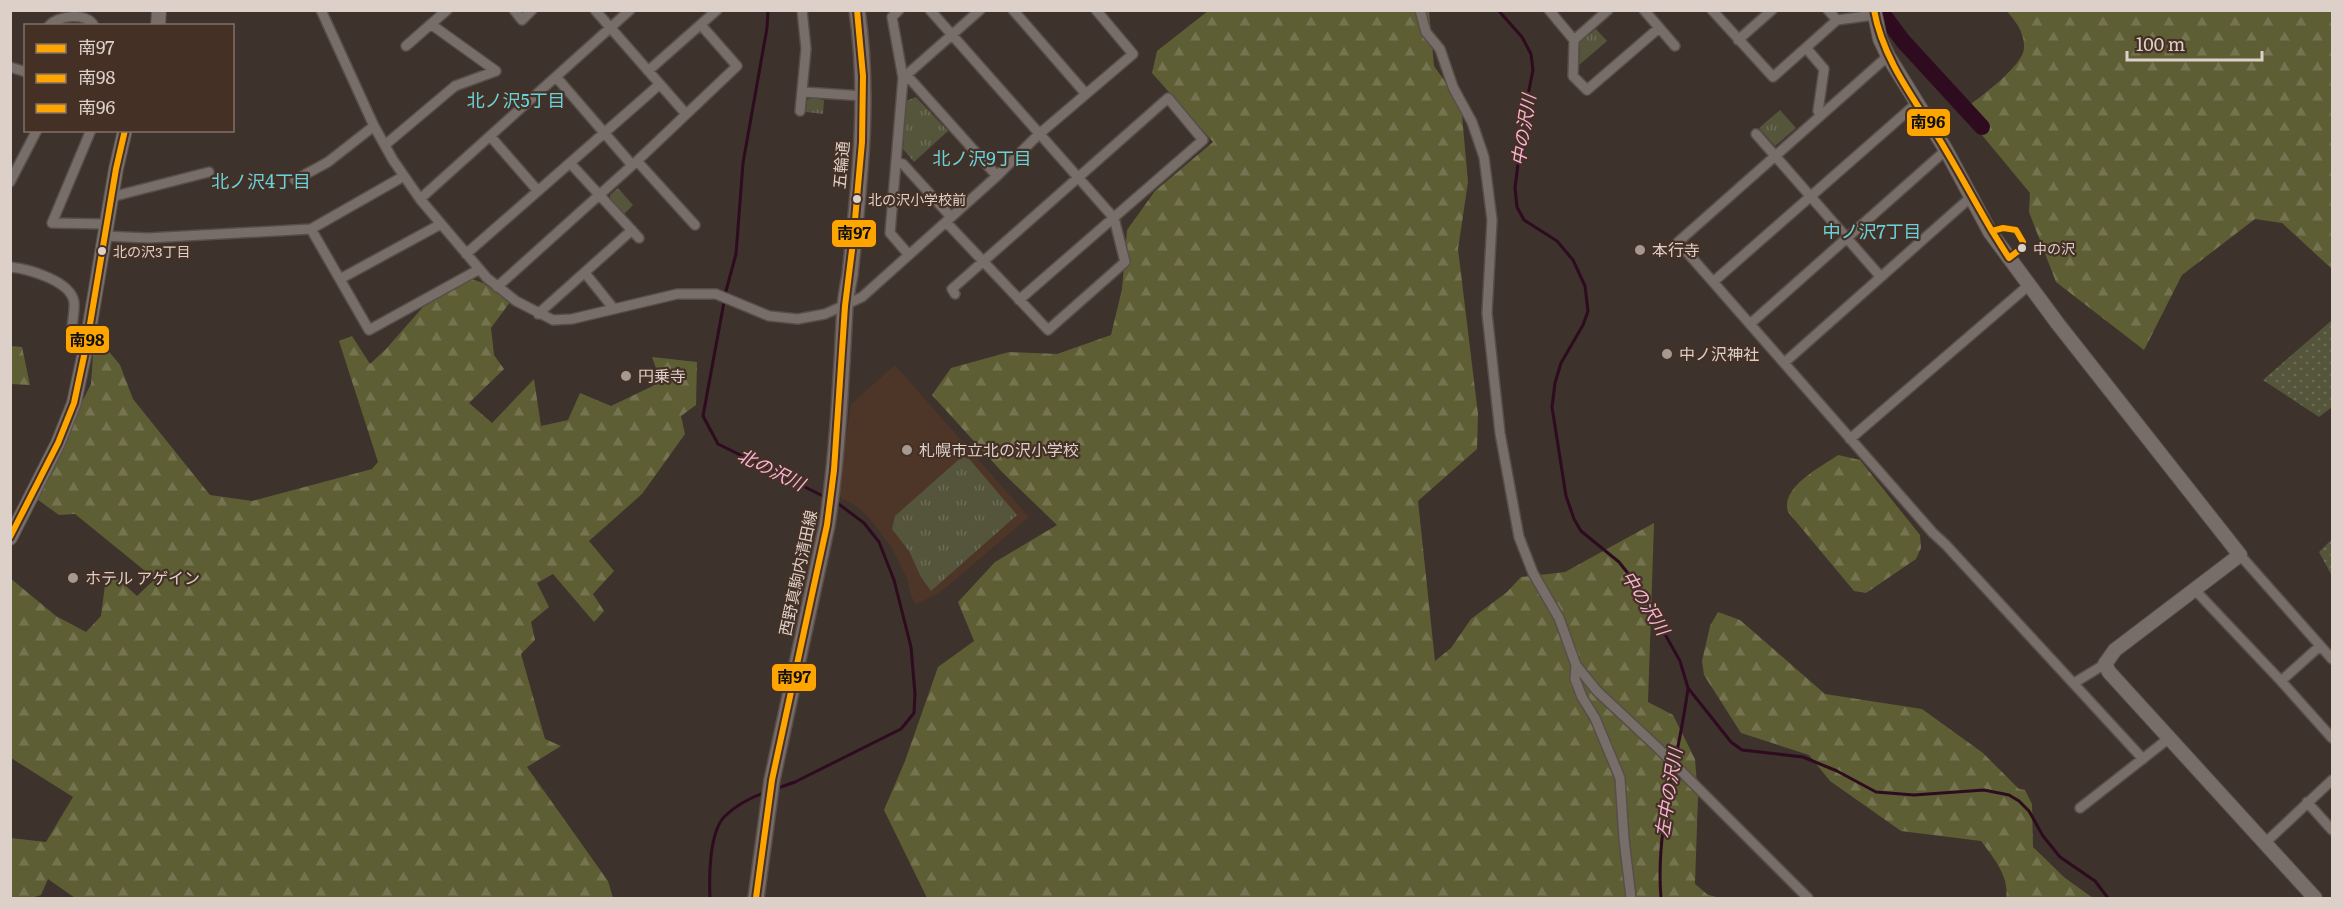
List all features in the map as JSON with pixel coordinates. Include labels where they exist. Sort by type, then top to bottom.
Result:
[{"type":"main road","name":"五輪通","points":[[845,323],[862,145],[864,96],[857,10]]},
{"type":"main road","name":"西野真駒内清田線","points":[[756,898],[772,780],[830,506],[840,421],[845,323]]},
{"type":"street","points":[[321,10],[375,126],[420,199],[478,270],[496,287],[538,314],[553,320],[572,320],[677,294],[716,294],[769,316],[798,320],[825,314],[862,297],[997,176],[1038,135],[1133,54],[1096,10]]},
{"type":"street","points":[[406,46],[447,10]]},
{"type":"street","points":[[514,10],[522,20],[532,10]]},
{"type":"street","points":[[595,10],[686,114]]},
{"type":"street","points":[[420,199],[630,10]]},
{"type":"street","points":[[648,71],[717,10]]},
{"type":"street","points":[[800,111],[806,49],[802,10]]},
{"type":"street","points":[[899,10],[892,16],[903,78],[890,233],[909,255]]},
{"type":"street","points":[[896,162],[903,164],[984,262],[1048,330],[1125,262],[1114,219],[930,10]]},
{"type":"street","points":[[903,78],[980,10]]},
{"type":"street","points":[[1012,10],[1086,94]]},
{"type":"street","points":[[1420,10],[1426,32],[1440,49],[1454,87],[1472,122],[1484,157],[1492,220],[1487,314],[1500,433],[1509,487],[1523,546],[1533,573],[1559,618],[1576,665],[1597,691],[1657,747],[1808,898]]},
{"type":"street","points":[[1574,40],[1608,10]]},
{"type":"street","points":[[1644,10],[1675,46]]},
{"type":"street","points":[[1712,10],[1773,77],[1837,20],[1874,13],[1880,39],[1888,56],[1946,150],[1990,232],[2240,555],[2332,659]]},
{"type":"street","points":[[1738,40],[1772,10]]},
{"type":"street","points":[[1828,10],[1837,20]]},
{"type":"street","points":[[1554,12],[1574,40],[1573,76],[1587,90],[1659,28]]},
{"type":"street","points":[[51,24],[60,18],[87,18],[93,24]]},
{"type":"street","points":[[385,145],[455,86],[496,71],[432,25]]},
{"type":"street","points":[[496,287],[634,163],[737,66],[701,25]]},
{"type":"street","points":[[1806,49],[1824,69],[1818,111],[1821,115]]},
{"type":"street","points":[[1888,56],[1678,242],[1933,533],[2143,759]]},
{"type":"street","points":[[557,78],[604,133],[695,225]]},
{"type":"street","points":[[903,78],[911,80],[997,176]]},
{"type":"street","points":[[466,254],[660,84]]},
{"type":"street","points":[[803,92],[864,96]]},
{"type":"street","points":[[955,294],[952,289],[1168,98],[1203,140],[1020,300]]},
{"type":"street","points":[[1713,282],[1917,103]]},
{"type":"street","points":[[295,180],[328,162],[375,126]]},
{"type":"street","points":[[10,182],[36,132]]},
{"type":"street","points":[[90,132],[52,223],[148,238],[311,230],[404,176]]},
{"type":"street","points":[[10,538],[58,443],[74,403],[125,132]]},
{"type":"street","points":[[1756,134],[1880,276]]},
{"type":"street","points":[[490,136],[538,191]]},
{"type":"street","points":[[1750,324],[1946,150]]},
{"type":"street","points":[[570,163],[639,238]]},
{"type":"street","points":[[111,197],[209,172]]},
{"type":"street","points":[[1784,363],[1971,197]]},
{"type":"street","points":[[340,279],[441,224]]},
{"type":"street","points":[[311,230],[369,330],[478,270]]},
{"type":"street","points":[[538,314],[632,230]]},
{"type":"street","points":[[10,267],[49,277],[65,288],[74,301],[70,341],[87,342]]},
{"type":"street","points":[[585,273],[614,309]]},
{"type":"street","points":[[1850,439],[2029,285]]},
{"type":"street","points":[[2074,683],[2106,664],[2115,651],[2240,555]]},
{"type":"street","points":[[2194,589],[2332,738]]},
{"type":"street","points":[[2280,681],[2320,646]]},
{"type":"street","points":[[2106,664],[2109,672],[2168,739],[2315,898]]},
{"type":"street","points":[[1576,665],[1575,679],[1582,697],[1609,748],[1620,778],[1631,898]]},
{"type":"street","points":[[2080,808],[2168,739]]},
{"type":"street","points":[[2265,843],[2332,780]]},
{"type":"street","points":[[2307,802],[2332,830]]},
{"type":"shaded area","name":"札幌市立北の沢小学校","points":[[895,365],[1029,517],[942,591],[916,605],[892,548],[870,519],[856,506],[838,496],[851,404]]},
{"type":"green space","points":[[1208,11],[1429,11],[1434,66],[1461,104],[1468,182],[1458,249],[1478,414],[1477,449],[1418,501],[1435,661],[1451,648],[1471,619],[1507,592],[1521,577],[1565,572],[1654,523],[1648,702],[1673,715],[1695,759],[1698,796],[1695,884],[1708,895],[1721,898],[927,898],[884,810],[905,761],[938,667],[974,641],[958,602],[995,562],[1057,525],[1002,472],[932,395],[951,368],[1009,352],[1057,354],[1111,335],[1122,289],[1127,230],[1155,191],[1213,142],[1152,73],[1157,51]]},
{"type":"green space","points":[[2007,11],[2332,11],[2332,269],[2282,223],[2255,219],[2182,275],[2144,350],[2056,282],[2029,212],[2030,193],[1962,111],[2008,73],[2022,56],[2023,37]]},
{"type":"green space","points":[[1596,29],[1607,41],[1579,65],[1580,42]]},
{"type":"green space","points":[[916,97],[948,131],[914,162],[903,149],[906,101]]},
{"type":"green space","points":[[811,98],[824,100],[823,114],[806,112],[807,100]]},
{"type":"green space","points":[[1780,110],[1796,128],[1775,146],[1759,128]]},
{"type":"green space","points":[[618,188],[633,205],[624,214],[610,199],[610,195]]},
{"type":"green space","points":[[469,278],[483,283],[510,302],[491,328],[494,355],[504,369],[469,403],[492,423],[534,379],[541,426],[568,420],[580,393],[611,406],[661,382],[652,357],[697,362],[696,405],[681,416],[685,434],[642,494],[589,541],[614,571],[593,594],[604,611],[594,622],[553,574],[537,583],[549,607],[531,622],[535,640],[521,654],[545,739],[561,746],[527,767],[608,881],[613,898],[75,898],[48,879],[41,895],[31,898],[11,898],[11,838],[46,842],[73,797],[11,758],[10,578],[56,616],[86,632],[101,616],[107,569],[137,596],[155,579],[75,514],[59,515],[34,497],[91,384],[93,354],[102,343],[120,365],[133,399],[210,495],[252,501],[372,469],[378,462],[339,341],[352,336],[370,364],[423,307]]},
{"type":"green space","points":[[2332,320],[2332,407],[2319,417],[2263,380]]},
{"type":"green space","points":[[11,346],[22,347],[30,385],[11,384]]},
{"type":"green space","points":[[965,454],[1017,515],[931,591],[921,577],[909,551],[892,529],[895,516]]},
{"type":"green space","points":[[1838,455],[1860,460],[1920,535],[1921,548],[1916,559],[1866,593],[1854,591],[1788,512],[1787,503],[1796,486]]},
{"type":"green space","points":[[2332,539],[2332,576],[2319,552]]},
{"type":"green space","points":[[1718,612],[1740,620],[1825,694],[1922,709],[1983,753],[2019,789],[2025,790],[2032,804],[2033,847],[2065,878],[2093,898],[2006,898],[2007,890],[2003,875],[1981,841],[1901,831],[1830,781],[1809,755],[1741,733],[1704,675],[1702,661],[1710,626]]},
{"type":"waterway","name":"北の沢川","points":[[768,10],[767,28],[743,163],[736,254],[726,291],[703,416],[718,444],[825,497]]},
{"type":"waterway","name":"中の沢川","points":[[1498,10],[1522,37],[1531,54],[1533,70],[1524,115],[1515,188],[1517,207],[1524,220],[1557,241],[1573,260],[1585,286],[1588,311],[1583,325],[1561,363],[1555,383],[1552,407],[1566,496],[1581,531],[1619,562],[1638,586],[1680,661],[1688,688],[1731,742],[1742,750],[1803,757],[1837,771],[1876,792],[1914,795],[1984,790],[2009,795],[2029,811],[2043,836],[2060,857],[2095,881],[2108,898]]},
{"type":"waterway","points":[[1880,10],[1903,41],[1982,127]]},
{"type":"waterway","name":"北の沢川","points":[[775,789],[795,782],[901,729],[914,713],[915,694],[911,647],[894,580],[879,542],[864,523],[836,502]]},
{"type":"waterway","name":"左中の沢川","points":[[1661,898],[1661,845],[1688,688]]},
{"type":"waterway","name":"北の沢川","points":[[710,898],[711,855],[720,823],[739,805],[766,792]]},
{"type":"transit line","name":"南97","points":[[756,898],[772,780],[827,525],[834,470],[845,306],[862,142],[863,76],[857,10]]},
{"type":"transit line","name":"南96","points":[[1874,10],[1878,28],[1892,63],[1948,153],[1992,231]]},
{"type":"transit line","name":"南98","points":[[10,537],[58,443],[74,403],[125,132]]},
{"type":"transit line","name":"南96","points":[[2003,228],[2016,230],[2023,242],[2022,248],[2009,258],[1992,231],[2003,228]]},
{"type":"place","name":"北の沢小学校前","points":[[857,199]]},
{"type":"place","name":"中の沢","points":[[2022,248]]},
{"type":"place","name":"本行寺","points":[[1640,250]]},
{"type":"place","name":"北の沢3丁目","points":[[102,251]]},
{"type":"place","name":"中ノ沢神社","points":[[1667,354]]},
{"type":"place","name":"円乗寺","points":[[626,376]]},
{"type":"place","name":"札幌市立北の沢小学校","points":[[907,450]]},
{"type":"place","name":"ホテル アゲイン","points":[[73,578]]},
{"type":"district","name":"北ノ沢5丁目","points":[[516,101]]},
{"type":"district","name":"北ノ沢9丁目","points":[[982,159]]},
{"type":"district","name":"北ノ沢4丁目","points":[[261,182]]},
{"type":"district","name":"中ノ沢7丁目","points":[[1872,232]]}]
